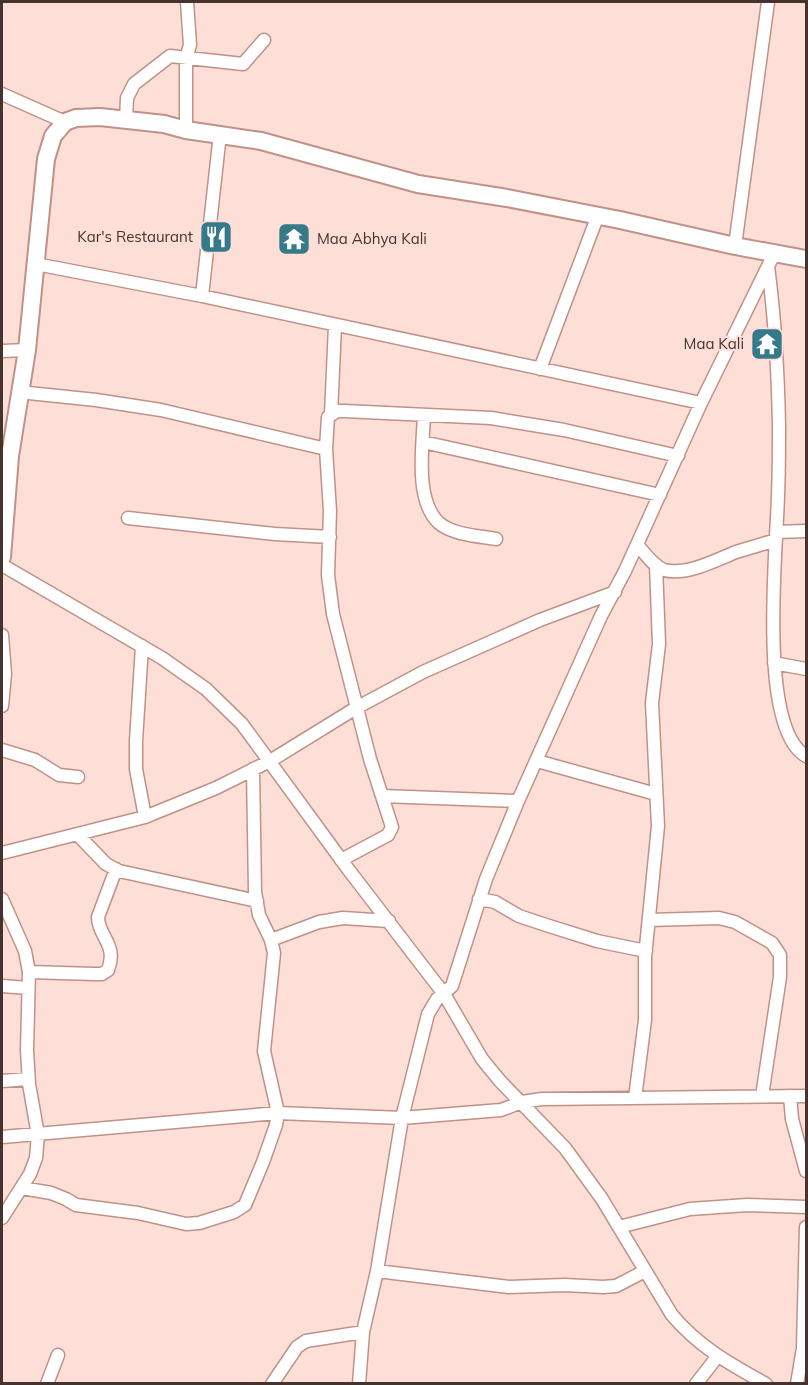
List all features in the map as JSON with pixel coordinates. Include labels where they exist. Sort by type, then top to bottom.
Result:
[{"type":"main road","points":[[2,556],[8,433],[27,350],[46,159],[53,136],[64,122],[88,116],[164,124],[186,130],[261,141],[418,184],[598,215],[735,246],[771,260],[807,259]]},
{"type":"street","points":[[186,130],[186,58],[190,45],[187,2]]},
{"type":"street","points":[[735,246],[768,2]]},
{"type":"street","points":[[126,120],[127,98],[134,84],[170,56],[243,64],[264,40]]},
{"type":"street","points":[[2,94],[64,122]]},
{"type":"street","points":[[202,296],[220,134]]},
{"type":"street","points":[[540,369],[598,215]]},
{"type":"street","points":[[359,1383],[363,1332],[377,1271],[402,1118],[428,1014],[431,1006],[450,990],[479,899],[518,801],[601,616],[615,592],[701,403],[771,260]]},
{"type":"street","points":[[771,260],[778,371],[774,663],[783,721],[790,739],[801,753],[807,756]]},
{"type":"street","points":[[36,264],[202,296],[701,403]]},
{"type":"street","points":[[332,414],[335,326]]},
{"type":"street","points":[[2,351],[27,350]]},
{"type":"street","points":[[19,392],[161,410],[326,448]]},
{"type":"street","points":[[341,860],[384,838],[391,832],[391,820],[370,759],[333,614],[328,575],[330,537],[326,448],[328,417],[344,411],[491,418],[564,430],[678,456]]},
{"type":"street","points":[[424,415],[422,477],[424,494],[430,512],[440,524],[454,531],[496,539]]},
{"type":"street","points":[[423,442],[660,495]]},
{"type":"street","points":[[128,518],[275,534],[330,537]]},
{"type":"street","points":[[637,545],[656,566],[665,570],[676,570],[698,567],[776,536],[807,531]]},
{"type":"street","points":[[2,556],[162,658],[206,690],[242,724],[341,860],[444,994],[482,1059],[500,1081],[565,1148],[602,1199],[672,1315],[684,1329],[717,1357],[766,1383]]},
{"type":"street","points":[[635,1098],[645,1020],[646,951],[657,849],[652,703],[659,644],[656,566]]},
{"type":"street","points":[[2,853],[145,817],[216,789],[270,761],[357,708],[423,672],[484,643],[615,592]]},
{"type":"street","points":[[2,635],[5,674],[2,706]]},
{"type":"street","points":[[142,646],[136,769],[145,817]]},
{"type":"street","points":[[774,663],[807,669]]},
{"type":"street","points":[[2,750],[35,760],[59,775],[78,777]]},
{"type":"street","points":[[537,761],[656,794]]},
{"type":"street","points":[[22,1188],[51,1193],[66,1198],[76,1205],[92,1209],[138,1213],[186,1224],[199,1223],[234,1212],[245,1204],[263,1162],[278,1113],[264,1051],[274,953],[271,940],[259,915],[257,901],[254,769]]},
{"type":"street","points":[[382,796],[518,801]]},
{"type":"street","points":[[78,835],[106,864],[116,869],[257,901]]},
{"type":"street","points":[[29,972],[102,974],[108,970],[110,947],[98,925],[116,869]]},
{"type":"street","points":[[2,899],[24,951],[29,972],[28,1079],[38,1135],[36,1158],[30,1174],[2,1218]]},
{"type":"street","points":[[479,899],[495,902],[519,916],[597,941],[646,951]]},
{"type":"street","points":[[271,940],[319,921],[343,918],[389,921]]},
{"type":"street","points":[[649,920],[719,918],[735,922],[772,943],[776,948],[780,955],[780,977],[762,1096]]},
{"type":"street","points":[[2,986],[28,988]]},
{"type":"street","points":[[2,1080],[28,1079]]},
{"type":"street","points":[[790,1096],[792,1119],[807,1171]]},
{"type":"street","points":[[2,1137],[278,1113],[402,1118],[501,1110],[522,1102],[542,1099],[807,1096]]},
{"type":"street","points":[[619,1227],[690,1209],[757,1205],[807,1207]]},
{"type":"street","points":[[797,1383],[803,1348],[807,1227]]},
{"type":"street","points":[[377,1271],[509,1287],[616,1286],[645,1271]]},
{"type":"street","points":[[272,1383],[297,1347],[306,1341],[363,1332]]},
{"type":"street","points":[[48,1383],[58,1355]]},
{"type":"street","points":[[696,1383],[717,1357]]},
{"type":"place","name":"Kar's Restaurant","points":[[216,237]]},
{"type":"place","name":"Maa Abhya Kali","points":[[294,239]]},
{"type":"place","name":"Maa Kali","points":[[767,344]]}]
